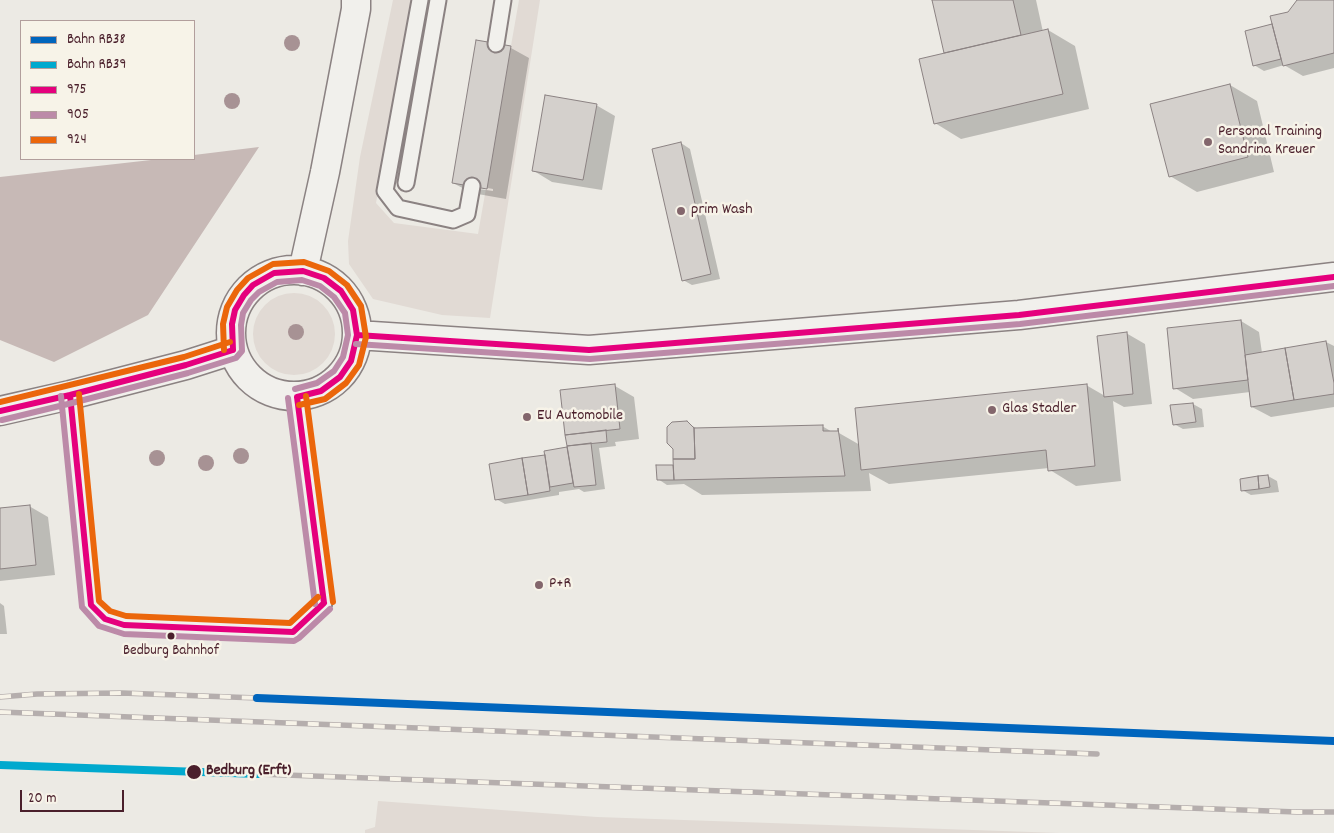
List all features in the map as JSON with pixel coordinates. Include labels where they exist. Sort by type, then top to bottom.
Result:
[{"type":"street","points":[[303,271],[325,172],[356,9],[356,0]]},
{"type":"street","points":[[303,271],[324,278],[341,291],[353,310],[357,335],[351,361],[340,377],[321,390],[297,397],[271,392],[256,384],[242,369],[233,350],[232,324],[235,310],[253,285],[274,273],[303,271]]},
{"type":"street","points":[[357,335],[588,350],[1019,315],[1334,277]]},
{"type":"street","points":[[0,411],[186,365],[233,350]]},
{"type":"lane","points":[[420,0],[385,191],[398,208],[453,220],[467,214],[472,186]]},
{"type":"lane","points":[[406,183],[438,0]]},
{"type":"lane","points":[[496,44],[503,0]]},
{"type":"lane","points":[[70,395],[91,605],[105,619],[124,625],[293,632],[324,603],[297,397]]},
{"type":"shaded area","points":[[393,0],[412,0],[376,203],[394,223],[478,234],[519,0],[540,0],[490,318],[442,315],[373,299],[349,264],[348,241],[360,157]]},
{"type":"shaded area","points":[[259,147],[148,315],[54,362],[0,340],[0,177],[151,160],[195,160],[195,155]]},
{"type":"shaded area","points":[[294,293],[310,296],[323,305],[332,318],[335,334],[332,350],[323,363],[310,372],[294,375],[278,372],[265,363],[256,350],[253,334],[256,318],[265,305],[278,296]]},
{"type":"shaded area","points":[[378,801],[597,817],[1060,833],[365,833],[365,830],[375,827]]},
{"type":"building","points":[[932,0],[1013,0],[1021,35],[944,53]]},
{"type":"building","points":[[1297,0],[1334,0],[1334,53],[1283,66],[1270,16],[1288,12]]},
{"type":"building","points":[[1272,24],[1281,59],[1253,66],[1245,31]]},
{"type":"building","points":[[1048,29],[1063,94],[934,124],[919,59]]},
{"type":"building","points":[[476,40],[511,46],[487,189],[452,183]]},
{"type":"building","points":[[1230,84],[1248,157],[1169,177],[1150,104]]},
{"type":"building","points":[[545,95],[597,104],[583,180],[532,171]]},
{"type":"building","name":"prim Wash","points":[[681,142],[711,274],[682,281],[652,149]]},
{"type":"building","points":[[1241,320],[1248,380],[1173,389],[1167,328]]},
{"type":"building","points":[[1127,332],[1133,394],[1104,397],[1097,336]]},
{"type":"building","points":[[1326,341],[1334,383],[1334,394],[1294,400],[1285,348]]},
{"type":"building","points":[[1285,348],[1294,400],[1251,407],[1245,355]]},
{"type":"building","points":[[615,384],[620,429],[565,435],[560,390]]},
{"type":"building","points":[[1087,384],[1095,466],[1048,471],[1046,450],[861,470],[855,408]]},
{"type":"building","points":[[1193,403],[1196,422],[1173,425],[1170,405]]},
{"type":"building","points":[[687,421],[694,428],[695,459],[673,459],[673,449],[667,443],[667,427],[672,422]]},
{"type":"building","points":[[823,425],[823,431],[838,431],[838,428],[845,476],[674,480],[673,459],[695,459],[694,428]]},
{"type":"building","points":[[606,430],[607,442],[567,446],[565,435]]},
{"type":"building","points":[[591,443],[596,485],[574,487],[567,446]]},
{"type":"building","points":[[567,447],[573,483],[550,487],[544,451]]},
{"type":"building","points":[[545,455],[550,491],[528,495],[522,458]]},
{"type":"building","points":[[522,458],[528,495],[495,500],[489,464]]},
{"type":"building","points":[[656,465],[673,465],[674,480],[657,480]]},
{"type":"building","points":[[1268,475],[1270,487],[1259,489],[1258,476]]},
{"type":"building","points":[[1258,476],[1259,489],[1241,491],[1240,479]]},
{"type":"building","points":[[30,505],[36,565],[0,569],[0,508]]},
{"type":"railway","points":[[0,697],[37,694],[122,693],[257,698]]},
{"type":"railway","points":[[0,712],[1097,754]]},
{"type":"railway","points":[[258,774],[1334,812]]},
{"type":"rail line","name":"RB38","points":[[257,698],[1334,741]]},
{"type":"rail line","name":"RB39","points":[[0,765],[258,774]]},
{"type":"transit line","name":"924","points":[[224,350],[223,324],[227,307],[237,290],[248,278],[273,264],[304,262],[329,271],[347,285],[361,306],[366,337],[359,365],[346,383],[325,399],[299,405]]},
{"type":"transit line","name":"975","points":[[233,350],[232,324],[235,310],[253,285],[274,273],[303,271],[324,278],[341,291],[353,310],[357,335],[351,361],[340,377],[321,391],[297,397]]},
{"type":"transit line","name":"975","points":[[357,335],[589,350],[1019,315],[1334,277]]},
{"type":"transit line","name":"905","points":[[2,420],[188,373],[236,358],[242,351],[241,325],[243,313],[251,300],[259,292],[277,282],[302,280],[320,286],[334,297],[345,313],[348,335],[343,357],[334,371],[317,383],[295,389]]},
{"type":"transit line","name":"905","points":[[356,344],[590,359],[1020,324],[1334,286]]},
{"type":"transit line","name":"924","points":[[0,402],[184,357],[230,342]]},
{"type":"transit line","name":"975","points":[[0,411],[186,365],[233,350]]},
{"type":"transit line","name":"924","points":[[79,394],[99,601],[110,611],[126,616],[290,623],[318,597]]},
{"type":"transit line","name":"975","points":[[70,395],[91,605],[105,619],[124,625],[293,632],[324,603]]},
{"type":"transit line","name":"905","points":[[61,396],[82,607],[99,626],[124,634],[294,641],[330,609]]},
{"type":"transit line","name":"924","points":[[306,396],[333,602]]},
{"type":"transit line","name":"975","points":[[297,397],[324,603]]},
{"type":"transit line","name":"905","points":[[288,398],[315,604]]},
{"type":"place","name":"Personal Training Sandrina Kreuer","points":[[1208,142]]},
{"type":"place","name":"prim Wash","points":[[681,211]]},
{"type":"place","name":"Glas Stadler","points":[[992,410]]},
{"type":"place","name":"EU Automobile","points":[[527,417]]},
{"type":"place","name":"P+R","points":[[539,585]]},
{"type":"place","name":"Bedburg Bahnhof","points":[[171,636]]},
{"type":"place","name":"Bedburg (Erft)","points":[[194,772]]}]
